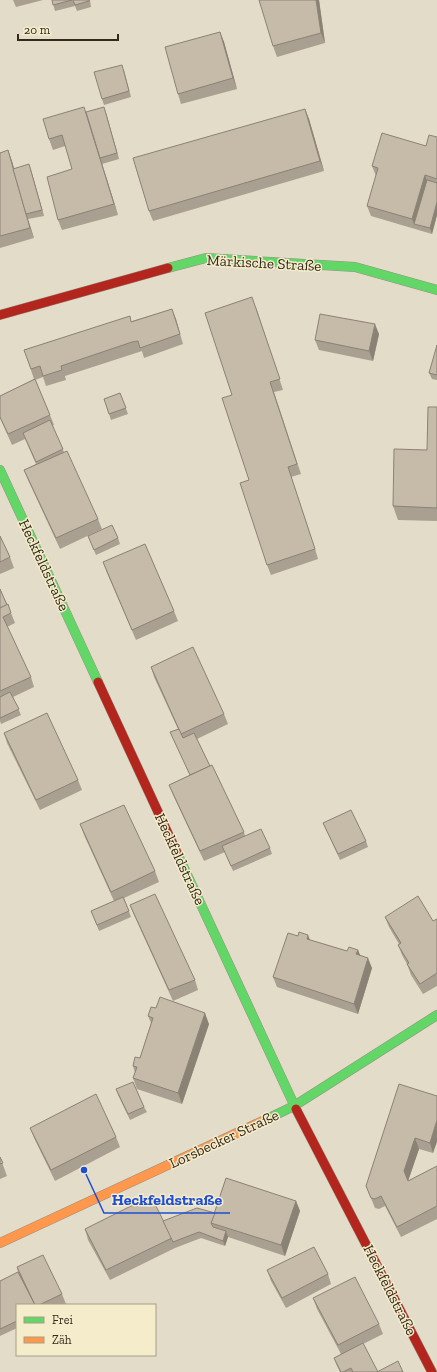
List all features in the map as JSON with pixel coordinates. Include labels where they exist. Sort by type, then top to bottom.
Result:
[{"type":"street","name":"Märkische Straße","points":[[0,315],[206,258],[355,267],[437,290]]},
{"type":"street","name":"Heckfeldstraße","points":[[0,470],[294,1106],[432,1372]]},
{"type":"street","name":"Lorsbecker Straße","points":[[0,1243],[294,1106],[437,1015]]},
{"type":"building","points":[[52,0],[72,0],[53,5]]},
{"type":"building","points":[[73,0],[89,0],[89,1],[75,5]]},
{"type":"building","points":[[259,0],[316,0],[321,33],[273,46]]},
{"type":"building","points":[[220,32],[233,78],[178,94],[165,47]]},
{"type":"building","points":[[122,65],[129,91],[102,99],[94,72]]},
{"type":"building","points":[[84,107],[114,204],[58,220],[47,177],[72,169],[62,135],[49,139],[43,119]]},
{"type":"building","points":[[104,107],[117,153],[100,158],[86,112]]},
{"type":"building","points":[[305,109],[320,161],[149,211],[133,158]]},
{"type":"building","points":[[382,133],[426,146],[429,135],[437,137],[437,179],[425,175],[412,219],[367,206],[378,168],[372,166]]},
{"type":"building","points":[[8,150],[30,228],[0,236],[0,153]]},
{"type":"building","points":[[29,164],[42,210],[26,214],[13,169]]},
{"type":"building","points":[[427,180],[437,183],[437,202],[430,228],[414,224]]},
{"type":"building","points":[[252,297],[280,379],[270,382],[297,464],[288,467],[315,549],[267,565],[240,483],[249,480],[222,398],[232,395],[205,313]]},
{"type":"building","points":[[172,309],[180,334],[140,348],[138,341],[132,342],[61,366],[62,370],[43,376],[40,366],[31,369],[24,350],[130,316],[131,322]]},
{"type":"building","points":[[320,314],[375,324],[369,351],[315,340]]},
{"type":"building","points":[[437,345],[437,375],[429,373]]},
{"type":"building","points":[[35,379],[50,415],[8,434],[0,417],[0,396]]},
{"type":"building","points":[[120,393],[126,408],[109,414],[104,399]]},
{"type":"building","points":[[428,407],[437,407],[437,508],[393,506],[394,449],[427,450]]},
{"type":"building","points":[[50,420],[63,449],[36,462],[23,433]]},
{"type":"building","points":[[67,451],[98,519],[56,538],[24,470]]},
{"type":"building","points":[[112,525],[118,538],[94,550],[88,536]]},
{"type":"building","points":[[0,536],[10,557],[0,562]]},
{"type":"building","points":[[145,544],[174,611],[132,630],[103,562]]},
{"type":"building","points":[[0,589],[7,605],[0,608]]},
{"type":"building","points":[[8,604],[11,613],[3,617],[31,677],[0,691],[0,608]]},
{"type":"building","points":[[193,647],[224,714],[181,734],[151,667]]},
{"type":"building","points":[[10,692],[19,709],[0,718],[0,697]]},
{"type":"building","points":[[47,713],[78,780],[36,800],[4,733]]},
{"type":"building","points":[[179,729],[183,738],[194,733],[210,766],[190,775],[170,732]]},
{"type":"building","points":[[212,765],[244,832],[200,851],[169,785]]},
{"type":"building","points":[[124,805],[155,871],[111,892],[80,824]]},
{"type":"building","points":[[351,810],[366,841],[338,854],[323,823]]},
{"type":"building","points":[[261,829],[270,848],[231,866],[222,846]]},
{"type":"building","points":[[155,894],[195,980],[169,990],[130,905]]},
{"type":"building","points":[[418,896],[433,921],[437,919],[437,973],[420,984],[407,964],[409,963],[398,945],[401,943],[385,917]]},
{"type":"building","points":[[123,897],[129,911],[97,925],[91,911]]},
{"type":"building","points":[[299,932],[308,935],[307,939],[347,951],[349,947],[358,950],[356,954],[368,958],[354,1004],[273,977],[288,933],[298,936]]},
{"type":"building","points":[[160,997],[205,1013],[178,1093],[133,1078],[137,1067],[133,1066],[135,1057],[140,1058],[153,1018],[148,1016],[151,1007],[156,1008]]},
{"type":"building","points":[[133,1082],[144,1107],[128,1114],[116,1089]]},
{"type":"building","points":[[399,1084],[437,1096],[437,1120],[430,1143],[415,1138],[404,1171],[408,1181],[437,1166],[437,1206],[397,1227],[381,1196],[375,1199],[371,1198],[366,1186]]},
{"type":"building","points":[[96,1094],[116,1137],[51,1170],[30,1128]]},
{"type":"building","points":[[0,1157],[3,1163],[0,1164]]},
{"type":"building","points":[[226,1178],[296,1201],[281,1245],[211,1223]]},
{"type":"building","points":[[151,1196],[172,1238],[106,1270],[85,1229]]},
{"type":"building","points":[[197,1208],[215,1213],[211,1223],[213,1227],[226,1231],[223,1241],[199,1232],[173,1242],[163,1221]]},
{"type":"building","points":[[314,1247],[328,1274],[282,1298],[267,1270]]},
{"type":"building","points":[[43,1255],[62,1294],[41,1304],[35,1304],[17,1267]]},
{"type":"building","points":[[18,1272],[34,1304],[16,1304],[16,1321],[0,1329],[0,1281]]},
{"type":"building","points":[[355,1277],[379,1324],[338,1345],[313,1298]]},
{"type":"building","points":[[363,1343],[378,1372],[353,1372],[351,1368],[341,1372],[334,1358]]},
{"type":"building","points":[[398,1361],[403,1372],[377,1372]]},
{"type":"traffic: fast","points":[[168,268],[206,258],[355,267],[437,290]]},
{"type":"traffic: fast","points":[[0,470],[98,682]]},
{"type":"traffic: fast","points":[[177,853],[296,1109]]},
{"type":"traffic: fast","points":[[267,1119],[294,1106],[437,1015]]},
{"type":"traffic: slow","points":[[0,1243],[267,1119]]},
{"type":"traffic: jam","points":[[0,315],[168,268]]},
{"type":"traffic: jam","points":[[98,682],[177,853]]},
{"type":"traffic: jam","points":[[296,1109],[432,1372]]},
{"type":"place","name":"Heckfeldstraße","points":[[84,1170]]}]
